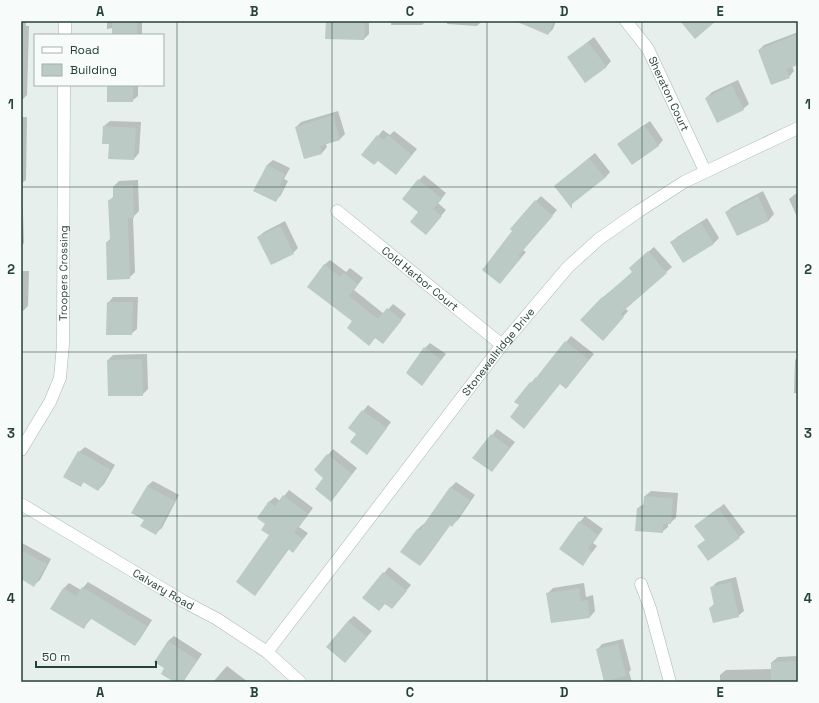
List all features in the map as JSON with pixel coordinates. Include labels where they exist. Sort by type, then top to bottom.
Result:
[{"type":"street","points":[[65,21],[65,34]]},
{"type":"street","name":"Sheraton Court","points":[[626,21],[648,49],[705,171]]},
{"type":"street","name":"Troopers Crossing","points":[[21,450],[50,402],[60,378],[63,344],[64,86]]},
{"type":"street","name":"Stonewallridge Drive","points":[[267,652],[502,345],[568,267],[599,239],[684,182],[798,128]]},
{"type":"street","name":"Cold Harbor Court","points":[[337,211],[502,345]]},
{"type":"street","name":"Calvary Road","points":[[21,504],[183,601],[217,619],[267,652],[300,682]]},
{"type":"street","points":[[641,584],[650,608],[670,682]]},
{"type":"building","points":[[112,21],[137,21],[137,34],[112,34]]},
{"type":"building","points":[[326,21],[365,21],[364,40],[325,39]]},
{"type":"building","points":[[515,21],[554,21],[548,35]]},
{"type":"building","points":[[680,21],[716,21],[695,39]]},
{"type":"building","points":[[795,35],[798,43],[798,65],[786,69],[790,78],[771,85],[758,50]]},
{"type":"building","points":[[588,42],[607,67],[585,83],[567,57]]},
{"type":"building","points":[[732,85],[744,110],[717,123],[705,98]]},
{"type":"building","points":[[107,86],[133,86],[133,102],[107,102]]},
{"type":"building","points":[[333,115],[340,140],[320,146],[322,154],[304,159],[295,127]]},
{"type":"building","points":[[644,125],[659,146],[632,165],[617,144]]},
{"type":"building","points":[[103,126],[136,128],[134,160],[108,159],[109,144],[102,144]]},
{"type":"building","points":[[377,135],[384,140],[388,135],[412,155],[396,175],[378,161],[374,165],[361,155]]},
{"type":"building","points":[[589,158],[605,178],[572,204],[572,209],[554,186]]},
{"type":"building","points":[[267,165],[285,174],[280,185],[284,187],[276,202],[253,191]]},
{"type":"building","points":[[418,179],[442,199],[433,209],[442,216],[426,235],[410,222],[418,212],[402,199]]},
{"type":"building","points":[[133,185],[134,218],[128,218],[130,279],[107,280],[106,242],[110,241],[108,200],[113,199],[113,186]]},
{"type":"building","points":[[758,196],[769,221],[737,236],[725,212]]},
{"type":"building","points":[[535,200],[553,216],[518,256],[521,258],[500,284],[482,270],[512,231],[510,229]]},
{"type":"building","points":[[701,223],[714,244],[683,263],[670,242]]},
{"type":"building","points":[[280,226],[294,254],[271,265],[257,237]]},
{"type":"building","points":[[648,251],[667,273],[620,314],[624,317],[603,341],[580,320],[602,297],[603,298],[632,272],[629,268]]},
{"type":"building","points":[[324,264],[340,277],[344,273],[358,284],[349,296],[378,319],[387,308],[402,320],[383,344],[375,338],[369,346],[347,328],[352,321],[307,287]]},
{"type":"building","points":[[107,302],[133,302],[132,335],[106,335]]},
{"type":"building","points":[[565,341],[589,360],[566,389],[560,384],[524,429],[510,417],[519,405],[514,402],[530,382],[532,383]]},
{"type":"building","points":[[424,347],[441,360],[422,386],[406,373]]},
{"type":"building","points":[[142,359],[143,396],[108,396],[107,360]]},
{"type":"building","points":[[362,410],[387,428],[367,455],[350,442],[356,434],[348,428]]},
{"type":"building","points":[[491,434],[510,448],[492,472],[472,458]]},
{"type":"building","points":[[78,451],[111,470],[98,491],[83,482],[81,487],[63,477]]},
{"type":"building","points":[[327,454],[352,474],[331,502],[315,489],[323,478],[314,470]]},
{"type":"building","points":[[147,486],[175,501],[156,535],[140,526],[144,520],[131,513]]},
{"type":"building","points":[[450,487],[470,500],[452,527],[450,525],[420,566],[400,552],[417,529],[419,531]]},
{"type":"building","points":[[283,495],[308,514],[294,532],[303,539],[293,553],[288,549],[255,596],[236,582],[269,535],[261,530],[265,524],[257,518],[269,501],[275,506]]},
{"type":"building","points":[[644,496],[673,498],[671,524],[663,524],[663,533],[635,531],[637,508],[643,508]]},
{"type":"building","points":[[718,508],[740,538],[708,561],[697,546],[705,540],[694,526]]},
{"type":"building","points":[[579,521],[598,535],[588,549],[592,552],[583,566],[559,549]]},
{"type":"building","points":[[21,550],[47,564],[34,587],[21,579]]},
{"type":"building","points":[[383,572],[407,591],[392,609],[385,604],[379,611],[362,598]]},
{"type":"building","points":[[731,582],[739,617],[713,623],[709,608],[714,605],[710,587]]},
{"type":"building","points":[[82,587],[147,626],[135,646],[90,618],[84,629],[50,609],[63,588],[76,596]]},
{"type":"building","points":[[579,588],[581,601],[588,600],[590,618],[551,623],[546,593]]},
{"type":"building","points":[[348,621],[367,637],[345,663],[326,647]]},
{"type":"building","points":[[168,641],[197,660],[183,682],[174,682],[161,674],[164,668],[154,662]]},
{"type":"building","points":[[618,644],[626,676],[604,682],[596,649]]},
{"type":"building","points":[[798,661],[798,682],[771,682],[771,662]]}]
